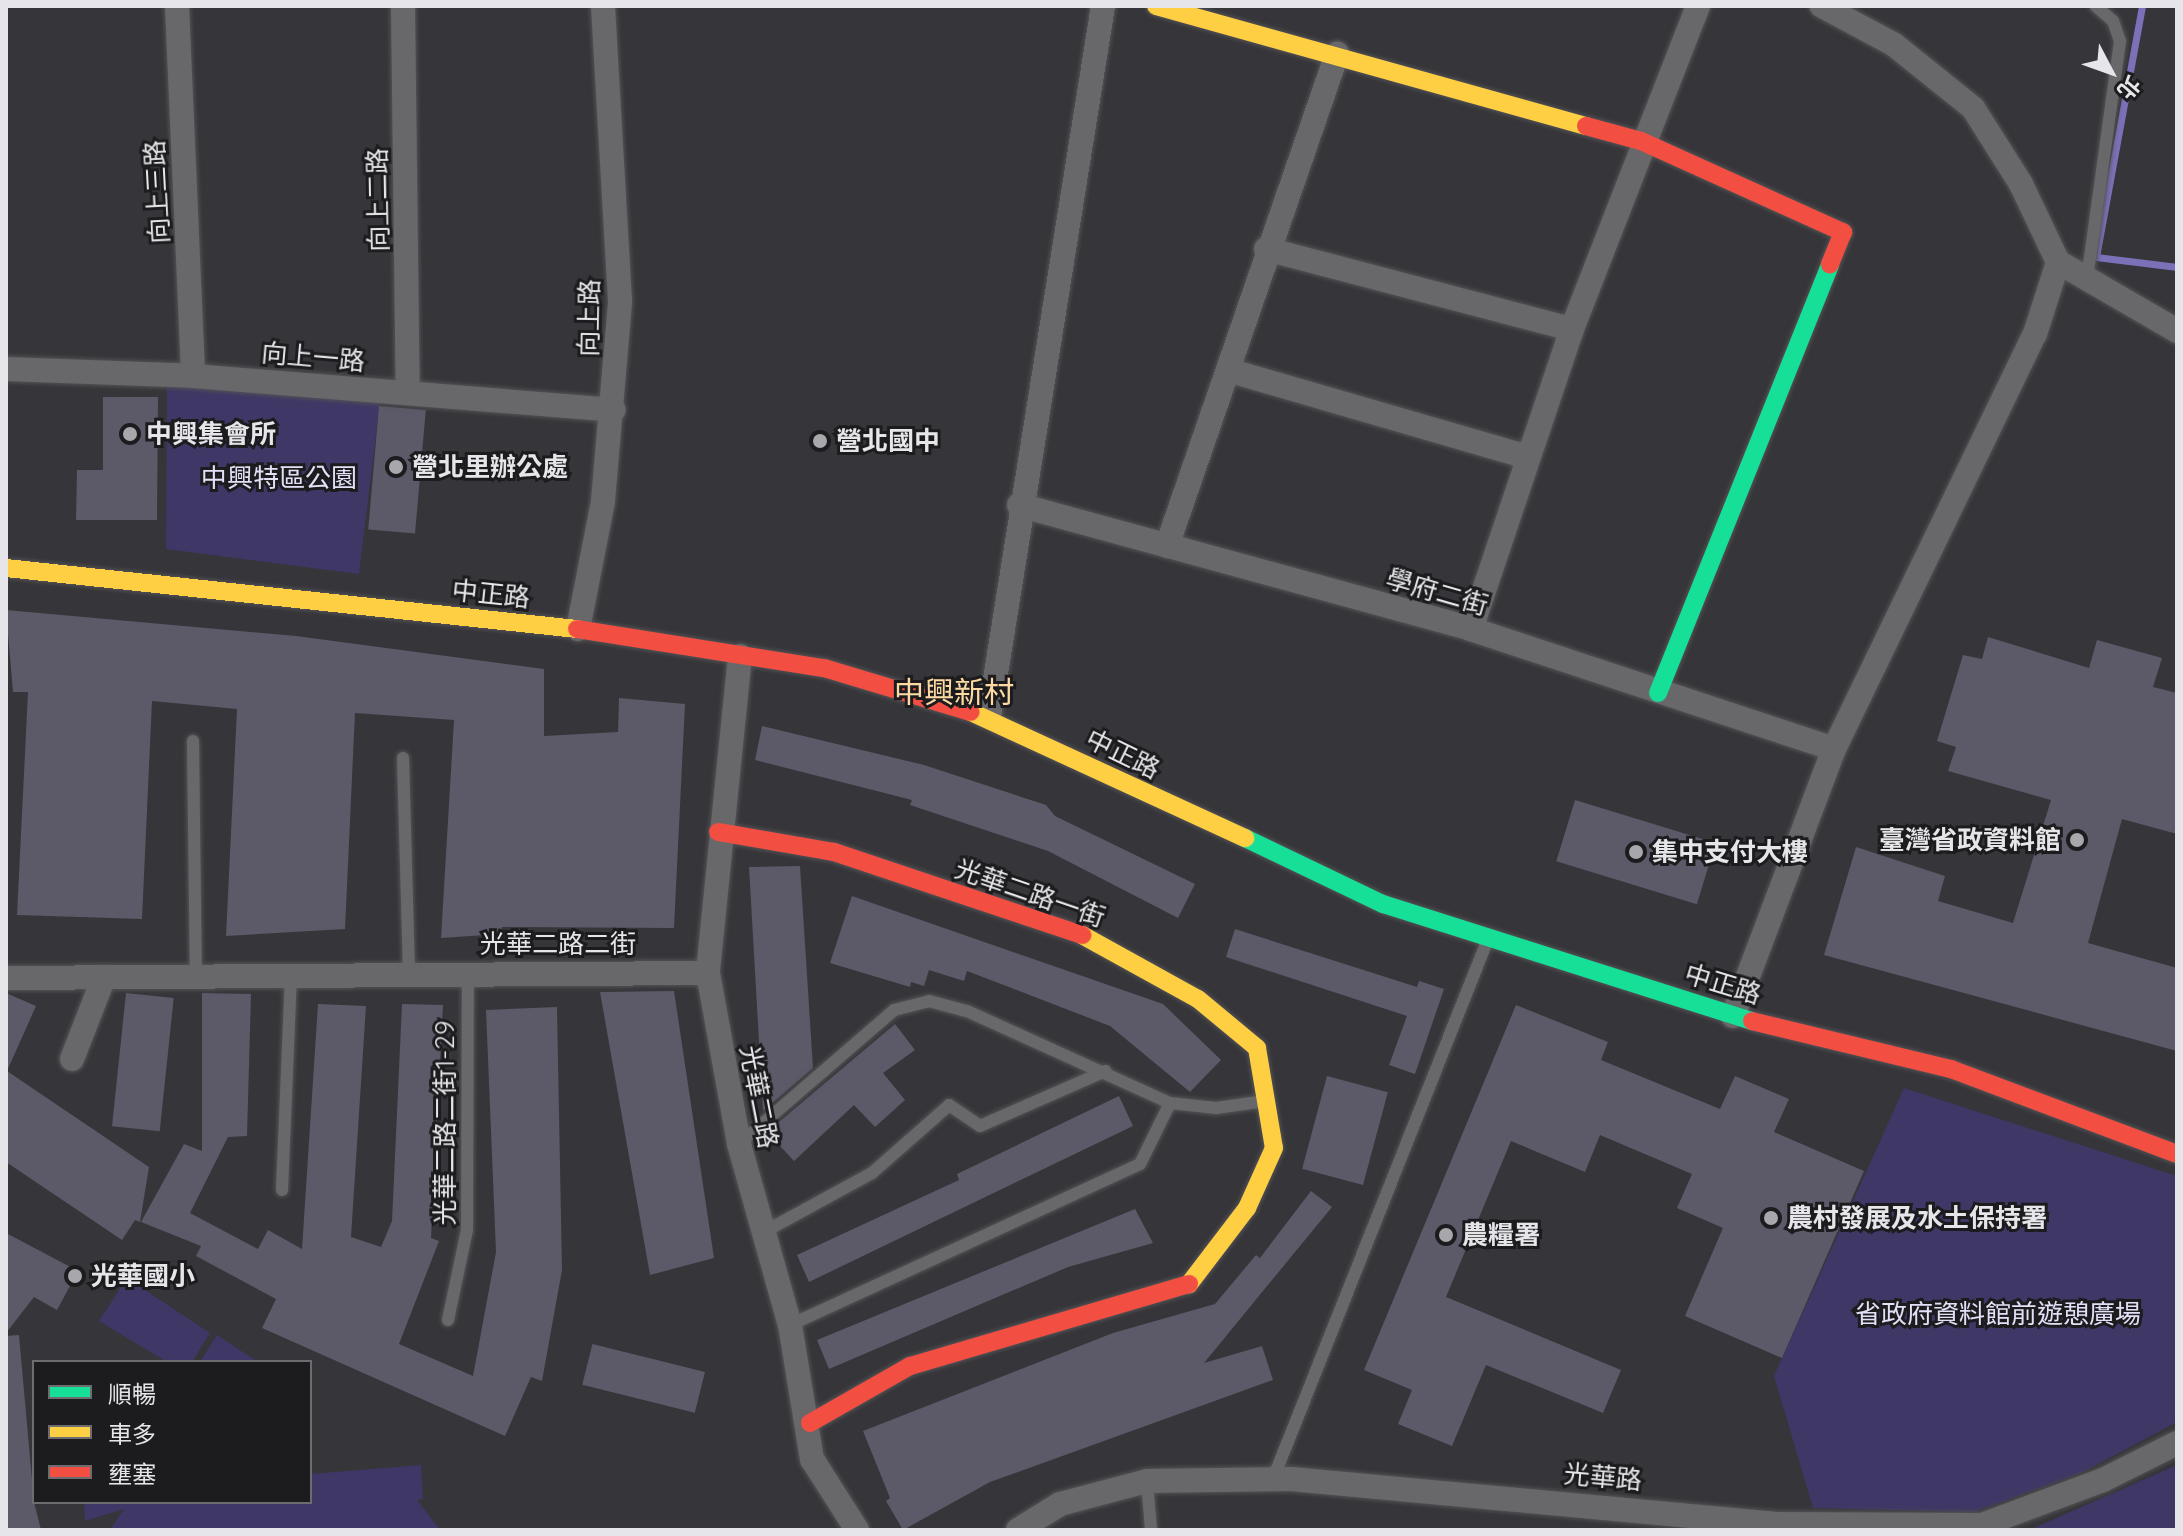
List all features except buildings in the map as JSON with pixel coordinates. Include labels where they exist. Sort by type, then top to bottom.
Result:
[{"type":"street","name":"向上三路","points":[[177,6],[193,376]]},
{"type":"street","name":"向上二路","points":[[403,6],[408,393]]},
{"type":"street","name":"向上路","points":[[578,629],[614,410],[620,301],[603,6]]},
{"type":"street","points":[[989,717],[1019,505],[1103,6]]},
{"type":"street","points":[[1156,6],[1641,141],[1843,232],[1658,693]]},
{"type":"street","points":[[1471,629],[1572,329],[1641,141],[1698,6]]},
{"type":"street","points":[[1822,6],[1893,44],[1973,108],[2021,184],[2058,262],[2177,331]]},
{"type":"street","points":[[1167,546],[1266,249],[1337,54]]},
{"type":"street","points":[[1266,249],[1572,329]]},
{"type":"street","points":[[1733,1016],[1834,749],[2035,334],[2058,262]]},
{"type":"street","name":"向上一路","points":[[6,369],[193,376],[614,410]]},
{"type":"street","points":[[1228,370],[1528,457]]},
{"type":"street","name":"學府二街","points":[[1019,505],[1471,629],[1834,749]]},
{"type":"street","name":"中正路","points":[[6,568],[578,629],[824,668],[989,717],[1355,892],[1733,1016],[1951,1069],[2177,1154]]},
{"type":"street","name":"光華二路","points":[[740,656],[718,832],[708,973],[739,1144],[790,1325],[810,1423],[812,1459],[857,1530]]},
{"type":"street","name":"光華二路一街","points":[[718,832],[834,852],[1089,937],[1198,999],[1257,1048],[1269,1101],[1274,1148],[1247,1208],[1188,1285],[910,1366],[810,1423]]},
{"type":"street","name":"光華二路二街","points":[[6,978],[468,972],[708,973]]},
{"type":"street","points":[[72,1059],[104,977]]},
{"type":"street","name":"光華路","points":[[1018,1530],[1060,1504],[1147,1481],[1273,1479],[1636,1519],[1774,1527],[1982,1525],[2103,1480],[2177,1443]]},
{"type":"lane","points":[[2087,279],[2120,41],[2113,21],[2096,6]]},
{"type":"lane","points":[[193,741],[196,976]]},
{"type":"lane","points":[[403,758],[409,973]]},
{"type":"lane","points":[[1273,1479],[1489,937]]},
{"type":"lane","name":"光華二路二街1-29","points":[[448,1320],[467,1230],[468,972]]},
{"type":"lane","points":[[282,1190],[291,974]]},
{"type":"lane","points":[[739,1144],[894,1010],[929,1001],[967,1011],[1170,1103],[1216,1108],[1269,1101]]},
{"type":"lane","points":[[762,1233],[872,1173],[949,1105],[980,1126],[1105,1071]]},
{"type":"lane","points":[[790,1325],[1140,1164],[1170,1103]]},
{"type":"lane","points":[[1147,1481],[1151,1530]]},
{"type":"green space","name":"中興特區公園","points":[[167,384],[380,401],[359,574],[166,549]]},
{"type":"green space","name":"省政府資料館前遊憩廣場","points":[[1904,1088],[2177,1176],[2177,1422],[2083,1472],[1974,1512],[1813,1508],[1774,1376]]},
{"type":"green space","points":[[127,1278],[210,1333],[193,1360],[164,1360],[99,1321]]},
{"type":"green space","points":[[217,1335],[255,1360],[201,1360]]},
{"type":"green space","points":[[421,1465],[423,1499],[417,1500],[440,1530],[110,1530],[124,1509],[85,1521],[84,1504],[312,1504],[312,1474]]},
{"type":"green space","points":[[2177,1465],[2177,1530],[2029,1530]]},
{"type":"waterway","points":[[2142,6],[2096,257],[2177,267]]},
{"type":"traffic: fast","points":[[1658,693],[1830,265]]},
{"type":"traffic: fast","points":[[1245,838],[1383,904],[1752,1021]]},
{"type":"traffic: slow","points":[[1156,6],[1586,126]]},
{"type":"traffic: slow","points":[[6,568],[577,629]]},
{"type":"traffic: slow","points":[[971,712],[1245,838]]},
{"type":"traffic: slow","points":[[1082,935],[1198,999],[1257,1048],[1274,1148],[1247,1208],[1189,1284]]},
{"type":"traffic: jam","points":[[1586,126],[1641,141],[1843,232],[1830,265]]},
{"type":"traffic: jam","points":[[577,629],[824,668],[971,712]]},
{"type":"traffic: jam","points":[[718,832],[834,852],[1082,935]]},
{"type":"traffic: jam","points":[[1752,1021],[1951,1069],[2177,1154]]},
{"type":"traffic: jam","points":[[810,1423],[910,1366],[1189,1284]]},
{"type":"place","name":"中興集會所","points":[[130,434]]},
{"type":"place","name":"營北國中","points":[[820,441]]},
{"type":"place","name":"營北里辦公處","points":[[396,467]]},
{"type":"place","name":"臺灣省政資料館","points":[[2077,840]]},
{"type":"place","name":"集中支付大樓","points":[[1636,852]]},
{"type":"place","name":"農村發展及水土保持署","points":[[1771,1218]]},
{"type":"place","name":"農糧署","points":[[1446,1235]]},
{"type":"place","name":"光華國小","points":[[75,1276]]},
{"type":"district","name":"中興新村","points":[[954,692]]}]
